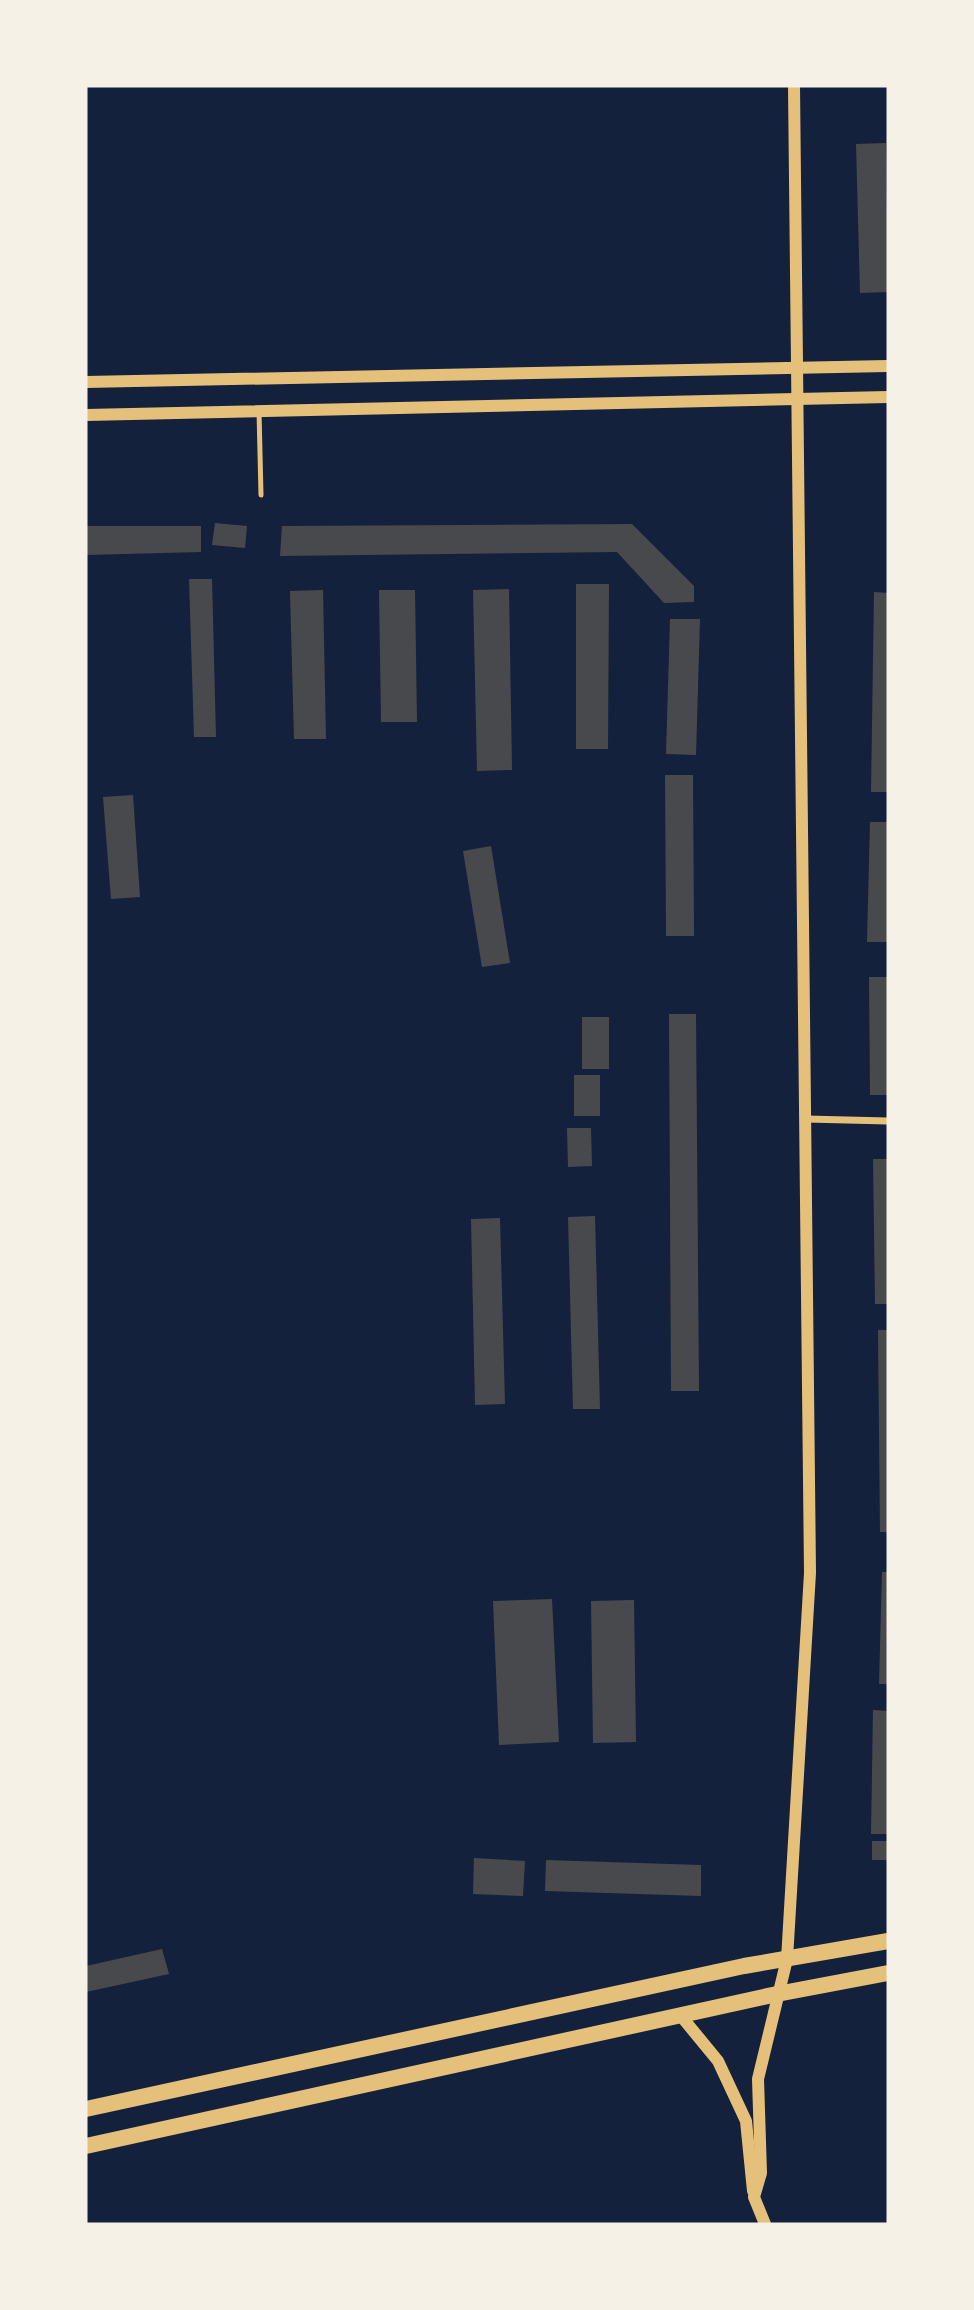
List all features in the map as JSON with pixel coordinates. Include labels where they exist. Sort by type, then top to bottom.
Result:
[{"type":"main road","points":[[86,2109],[730,1969],[888,1941]]},
{"type":"main road","points":[[86,2146],[776,1994],[888,1973]]},
{"type":"street","points":[[765,2224],[754,2197],[761,2173],[758,2078],[786,1959],[810,1573],[799,398],[793,86]]},
{"type":"street","points":[[86,382],[888,366]]},
{"type":"street","points":[[86,415],[888,397]]},
{"type":"street","points":[[806,1119],[888,1121]]},
{"type":"street","points":[[681,2016],[718,2061],[746,2121],[759,2224]]},
{"type":"lane","points":[[259,411],[261,495]]},
{"type":"building","points":[[886,143],[888,292],[860,293],[856,144]]},
{"type":"building","points":[[215,523],[247,526],[245,548],[212,545]]},
{"type":"building","points":[[632,524],[694,586],[694,602],[664,603],[617,552],[280,556],[282,526]]},
{"type":"building","points":[[86,526],[201,526],[201,552],[86,555]]},
{"type":"building","points":[[189,579],[212,579],[216,737],[194,737]]},
{"type":"building","points":[[576,584],[609,584],[608,749],[576,749]]},
{"type":"building","points":[[509,589],[512,770],[477,771],[473,590]]},
{"type":"building","points":[[323,590],[326,739],[294,739],[290,591]]},
{"type":"building","points":[[379,590],[415,590],[417,722],[381,722]]},
{"type":"building","points":[[874,592],[888,593],[888,792],[871,792]]},
{"type":"building","points":[[670,619],[700,619],[696,755],[666,754]]},
{"type":"building","points":[[665,775],[693,775],[694,936],[666,936]]},
{"type":"building","points":[[133,795],[140,897],[111,899],[103,797]]},
{"type":"building","points":[[870,822],[888,822],[888,942],[867,942]]},
{"type":"building","points":[[491,846],[510,963],[482,967],[463,851]]},
{"type":"building","points":[[869,977],[888,977],[888,1095],[870,1095]]},
{"type":"building","points":[[669,1014],[696,1014],[699,1391],[671,1391]]},
{"type":"building","points":[[582,1017],[609,1017],[609,1069],[582,1069]]},
{"type":"building","points":[[574,1075],[600,1075],[600,1116],[574,1116]]},
{"type":"building","points":[[567,1128],[591,1128],[592,1166],[568,1167]]},
{"type":"building","points":[[873,1159],[888,1159],[888,1304],[875,1304]]},
{"type":"building","points":[[595,1216],[600,1409],[573,1409],[568,1217]]},
{"type":"building","points":[[500,1218],[505,1404],[475,1405],[471,1219]]},
{"type":"building","points":[[878,1330],[888,1330],[888,1532],[880,1532]]},
{"type":"building","points":[[882,1572],[888,1572],[888,1684],[879,1684]]},
{"type":"building","points":[[552,1599],[559,1742],[499,1745],[493,1601]]},
{"type":"building","points":[[634,1600],[636,1742],[593,1743],[591,1601]]},
{"type":"building","points":[[873,1710],[888,1711],[888,1834],[871,1834]]},
{"type":"building","points":[[872,1841],[888,1841],[888,1860],[872,1860]]},
{"type":"building","points":[[474,1858],[525,1861],[523,1896],[473,1894]]},
{"type":"building","points":[[546,1860],[701,1865],[701,1896],[545,1891]]},
{"type":"building","points":[[162,1949],[169,1974],[86,1992],[86,1966]]}]
